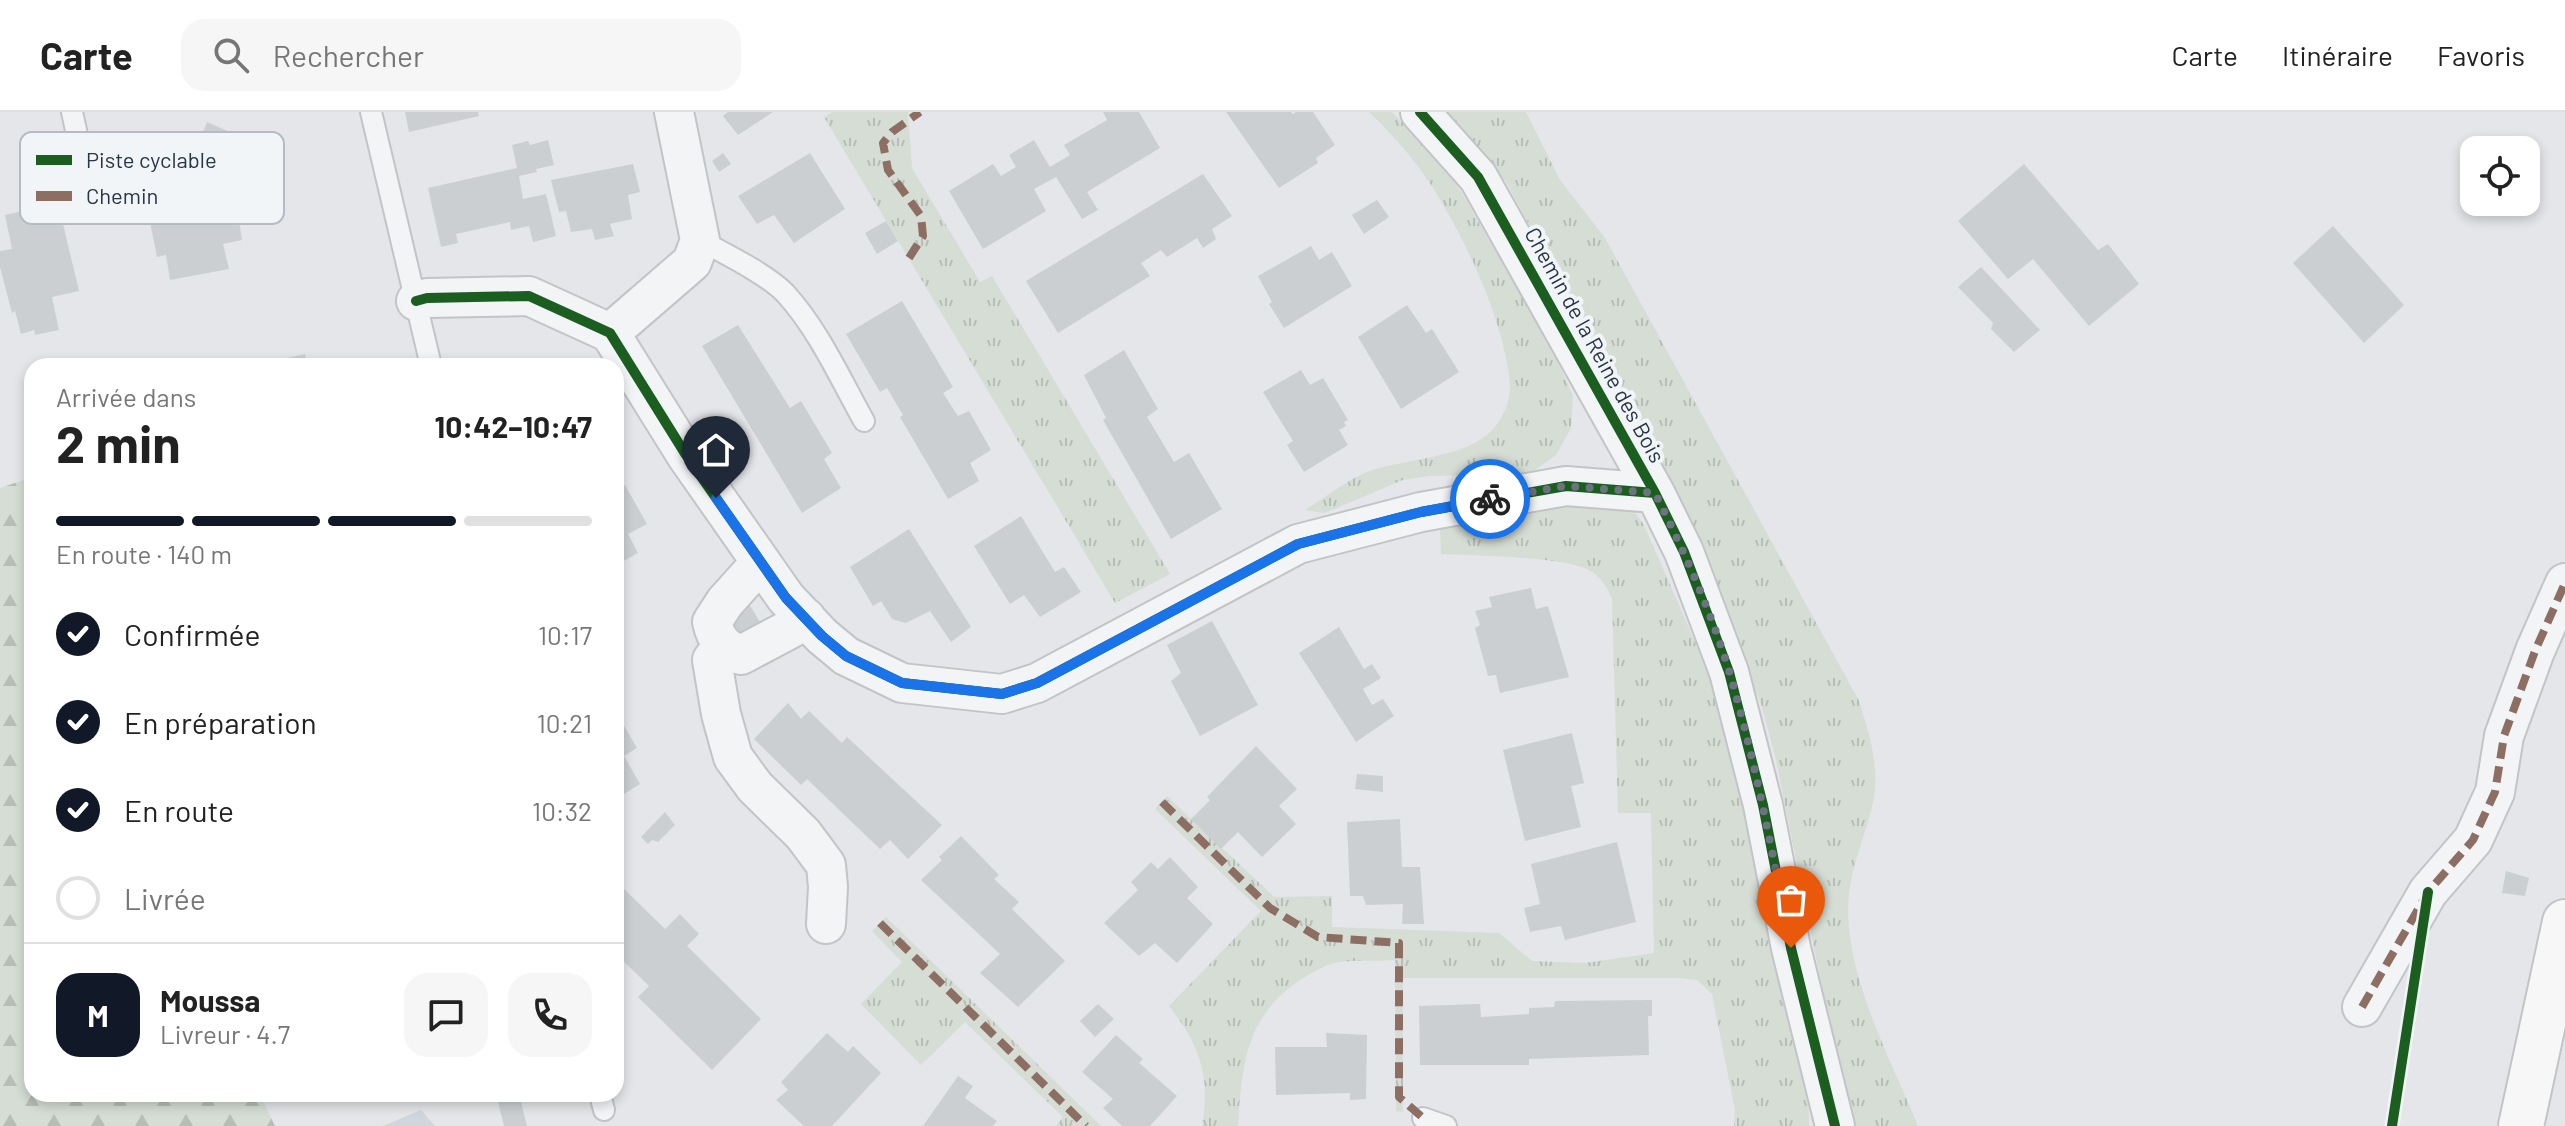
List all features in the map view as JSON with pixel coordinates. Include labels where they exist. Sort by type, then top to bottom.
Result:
[{"type":"street","points":[[610,333],[692,262],[700,240],[674,112]]},
{"type":"street","name":"Chemin de la Reine des Bois","points":[[1420,112],[1478,177],[1655,493],[1684,552],[1729,672],[1763,805],[1791,948],[1835,1126]]},
{"type":"street","points":[[416,301],[427,298],[529,296],[610,333],[686,455],[786,598],[846,656],[902,683],[1002,694],[1037,683],[1298,544],[1421,512],[1566,486],[1655,493]]},
{"type":"street","points":[[761,562],[725,602],[712,622],[715,636],[729,651],[741,655],[806,618]]},
{"type":"street","points":[[2362,1007],[2428,892],[2473,840],[2495,792],[2504,736],[2529,665],[2565,583]]},
{"type":"street","points":[[723,645],[712,660],[721,714],[733,757],[755,787],[803,834],[826,865],[826,924]]},
{"type":"street","points":[[2521,1126],[2565,922]]},
{"type":"lane","points":[[72,112],[76,132]]},
{"type":"lane","points":[[371,112],[429,358]]},
{"type":"lane","points":[[700,240],[743,263],[784,292],[813,332],[864,421]]},
{"type":"lane","points":[[1423,1118],[1446,1126]]},
{"type":"shaded area","points":[[421,1110],[435,1126],[383,1126]]},
{"type":"green space","points":[[833,112],[908,112],[912,168],[980,282],[992,276],[1170,574],[1115,603],[824,117]]},
{"type":"green space","points":[[1369,112],[1392,112],[1451,174],[1554,353],[1573,396],[1571,428],[1556,455],[1531,473],[1430,476],[1403,480],[1325,513],[1305,510],[1365,473],[1446,454],[1484,437],[1500,420],[1510,391],[1500,332],[1479,276],[1453,222],[1425,176]]},
{"type":"green space","points":[[1447,112],[1526,112],[1560,180],[1605,238],[1859,701],[1872,749],[1875,785],[1849,893],[1852,952],[1870,1012],[1918,1126],[1850,1126],[1776,760],[1761,704],[1667,482],[1506,182]]},
{"type":"green space","points":[[24,480],[24,1102],[264,1102],[275,1126],[0,1126],[0,488]]},
{"type":"green space","points":[[1580,495],[1633,510],[1644,525],[1700,653],[1732,739],[1809,1109],[1809,1126],[1734,1126],[1735,1110],[1712,994],[1697,980],[1678,978],[1403,978],[1403,1112],[1396,1111],[1395,960],[1334,963],[1300,980],[1282,994],[1257,1026],[1250,1044],[1238,1126],[1202,1126],[1205,1092],[1200,1062],[1188,1034],[1169,1006],[1261,911],[1155,809],[1167,796],[1274,897],[1332,896],[1332,927],[1499,933],[1532,961],[1585,963],[1654,953],[1651,813],[1618,813],[1612,599],[1608,590],[1593,573],[1576,565],[1441,554],[1440,527]]},
{"type":"green space","points":[[886,917],[1101,1126],[1056,1126],[1063,1117],[965,1022],[921,1065],[861,1004],[902,962],[872,931]]},
{"type":"building","points":[[405,112],[478,112],[479,116],[409,132]]},
{"type":"building","points":[[728,112],[773,112],[738,135],[723,116]]},
{"type":"building","points":[[1103,112],[1139,112],[1160,148],[1087,192],[1098,210],[1082,219],[1056,177],[1034,189],[1046,211],[983,249],[949,191],[993,164],[1001,176],[1016,167],[1009,155],[1034,140],[1050,167],[1070,155],[1064,145],[1107,120]]},
{"type":"building","points":[[1226,112],[1313,112],[1335,145],[1316,158],[1318,163],[1279,188]]},
{"type":"building","points":[[207,122],[230,132],[203,132]]},
{"type":"building","points":[[548,140],[554,165],[519,176],[523,199],[546,194],[556,236],[533,242],[529,226],[511,230],[510,222],[456,234],[458,243],[441,247],[428,188],[517,168],[512,145],[528,141],[530,145]]},
{"type":"building","points":[[723,153],[731,164],[719,172],[712,161]]},
{"type":"building","points":[[810,153],[845,209],[794,243],[774,215],[757,224],[738,196]]},
{"type":"building","points":[[633,164],[640,192],[628,195],[632,219],[610,224],[614,236],[595,240],[592,229],[571,232],[566,211],[559,212],[551,180]]},
{"type":"building","points":[[2024,164],[2098,250],[2108,244],[2139,284],[2089,326],[2033,259],[2008,279],[1958,221]]},
{"type":"building","points":[[1203,174],[1232,216],[1212,229],[1216,239],[1203,248],[1197,238],[1167,257],[1161,250],[1141,263],[1150,276],[1058,333],[1026,281]]},
{"type":"building","points":[[1377,200],[1389,217],[1364,234],[1352,215]]},
{"type":"building","points":[[20,212],[20,224],[63,224],[79,291],[52,297],[59,330],[35,335],[34,330],[21,334],[0,267],[0,251],[12,249],[5,215]]},
{"type":"building","points":[[886,221],[898,241],[877,254],[865,233]]},
{"type":"building","points":[[150,224],[240,224],[242,240],[223,244],[229,269],[170,280],[166,255],[157,257]]},
{"type":"building","points":[[2333,226],[2404,305],[2364,343],[2293,263]]},
{"type":"building","points":[[1311,246],[1319,260],[1332,252],[1352,286],[1284,328],[1269,304],[1272,302],[1258,276]]},
{"type":"building","points":[[1981,267],[2040,330],[2014,352],[1991,329],[1993,323],[1958,287]]},
{"type":"building","points":[[902,301],[953,387],[943,393],[958,416],[969,411],[991,450],[970,463],[979,481],[948,499],[900,417],[903,415],[887,388],[880,392],[846,334]]},
{"type":"building","points":[[1407,305],[1426,333],[1432,329],[1459,372],[1401,409],[1358,337]]},
{"type":"building","points":[[738,325],[790,408],[801,401],[832,453],[824,459],[841,488],[802,513],[702,346]]},
{"type":"building","points":[[1124,350],[1158,409],[1147,417],[1174,462],[1189,453],[1222,509],[1171,539],[1103,420],[1106,418],[1084,375]]},
{"type":"building","points":[[1301,370],[1310,385],[1323,378],[1348,420],[1344,422],[1346,426],[1339,430],[1348,445],[1304,472],[1287,445],[1293,441],[1263,392]]},
{"type":"building","points":[[624,486],[647,524],[628,534],[638,553],[624,561]]},
{"type":"building","points":[[1021,516],[1055,572],[1064,567],[1081,592],[1040,617],[1024,595],[1010,604],[974,546]]},
{"type":"building","points":[[909,529],[971,627],[951,642],[930,611],[906,623],[892,619],[881,601],[873,606],[850,567]]},
{"type":"building","points":[[1531,588],[1536,609],[1548,606],[1569,677],[1500,693],[1496,675],[1488,676],[1475,628],[1480,625],[1475,611],[1492,607],[1489,597]]},
{"type":"building","points":[[749,604],[760,622],[739,635],[728,617]]},
{"type":"building","points":[[1212,621],[1258,705],[1200,736],[1171,681],[1181,673],[1167,645]]},
{"type":"building","points":[[1339,627],[1364,669],[1372,664],[1381,678],[1363,689],[1372,705],[1383,699],[1394,716],[1356,742],[1299,653]]},
{"type":"building","points":[[788,703],[801,719],[809,711],[842,743],[847,737],[942,825],[908,859],[890,840],[880,849],[807,779],[801,785],[754,739]]},
{"type":"building","points":[[624,726],[637,748],[624,756]]},
{"type":"building","points":[[1572,733],[1584,783],[1571,786],[1581,827],[1525,841],[1503,750]]},
{"type":"building","points":[[1256,746],[1297,789],[1279,806],[1296,824],[1262,857],[1238,832],[1221,849],[1191,819],[1210,800],[1207,797]]},
{"type":"building","points":[[624,756],[640,784],[624,794]]},
{"type":"building","points":[[1357,774],[1383,776],[1383,792],[1355,789]]},
{"type":"building","points":[[665,812],[675,825],[658,842],[652,840],[648,844],[641,837]]},
{"type":"building","points":[[1400,819],[1402,867],[1420,867],[1424,924],[1402,924],[1403,904],[1366,905],[1363,896],[1350,896],[1347,822]]},
{"type":"building","points":[[961,836],[999,875],[994,879],[1019,902],[1012,909],[1065,961],[1018,1007],[980,973],[1000,954],[921,880]]},
{"type":"building","points":[[1617,842],[1636,922],[1565,940],[1561,926],[1530,932],[1524,908],[1540,904],[1531,864]]},
{"type":"building","points":[[1170,857],[1198,887],[1187,898],[1213,924],[1177,963],[1155,943],[1139,956],[1104,923],[1138,890],[1131,882],[1151,862],[1158,869]]},
{"type":"building","points":[[2506,871],[2529,878],[2525,896],[2502,893]]},
{"type":"building","points":[[624,889],[665,929],[680,914],[699,934],[687,946],[761,1019],[712,1070],[638,997],[649,986],[624,962]]},
{"type":"building","points":[[1652,1000],[1652,1016],[1648,1016],[1649,1055],[1529,1059],[1529,1065],[1420,1065],[1419,1006],[1480,1004],[1481,1017],[1529,1014],[1529,1008],[1554,1007],[1555,1001]]},
{"type":"building","points":[[1098,1004],[1114,1019],[1095,1037],[1080,1021]]},
{"type":"building","points":[[827,1033],[848,1052],[853,1046],[881,1073],[832,1126],[804,1126],[776,1100],[788,1090],[781,1082]]},
{"type":"building","points":[[1326,1033],[1367,1035],[1366,1099],[1350,1100],[1350,1093],[1276,1095],[1275,1047],[1327,1047]]},
{"type":"building","points":[[1116,1035],[1143,1059],[1139,1063],[1177,1096],[1150,1126],[1122,1126],[1103,1108],[1113,1099],[1082,1072]]},
{"type":"building","points":[[958,1076],[973,1086],[965,1098],[997,1121],[993,1126],[923,1126]]},
{"type":"building","points":[[498,1102],[521,1102],[527,1126],[504,1126]]},
{"type":"marked path","points":[[909,258],[923,236],[921,216],[888,170],[883,143],[892,132],[920,112]]},
{"type":"marked path","points":[[2362,1007],[2428,892],[2473,840],[2495,792],[2504,736],[2535,651],[2565,583]]},
{"type":"marked path","points":[[1162,802],[1270,908],[1318,937],[1399,943],[1399,1097],[1423,1118]]},
{"type":"marked path","points":[[880,923],[1086,1126]]},
{"type":"cycle path","points":[[1420,112],[1478,177],[1655,493],[1684,552],[1729,672],[1763,805],[1791,948],[1835,1126]]},
{"type":"cycle path","points":[[416,301],[427,298],[529,296],[610,333],[686,455],[786,598],[846,656],[902,683],[1002,694],[1037,683],[1298,544],[1421,512],[1566,486],[1655,493]]},
{"type":"cycle path","points":[[2392,1126],[2428,892]]},
{"type":"way so far","points":[[1490,499],[1566,486],[1655,493],[1684,552],[1729,672],[1763,805],[1791,948]]},
{"type":"route","points":[[716,498],[786,598],[846,656],[902,683],[1002,694],[1037,683],[1298,544],[1421,512],[1490,499]]}]
